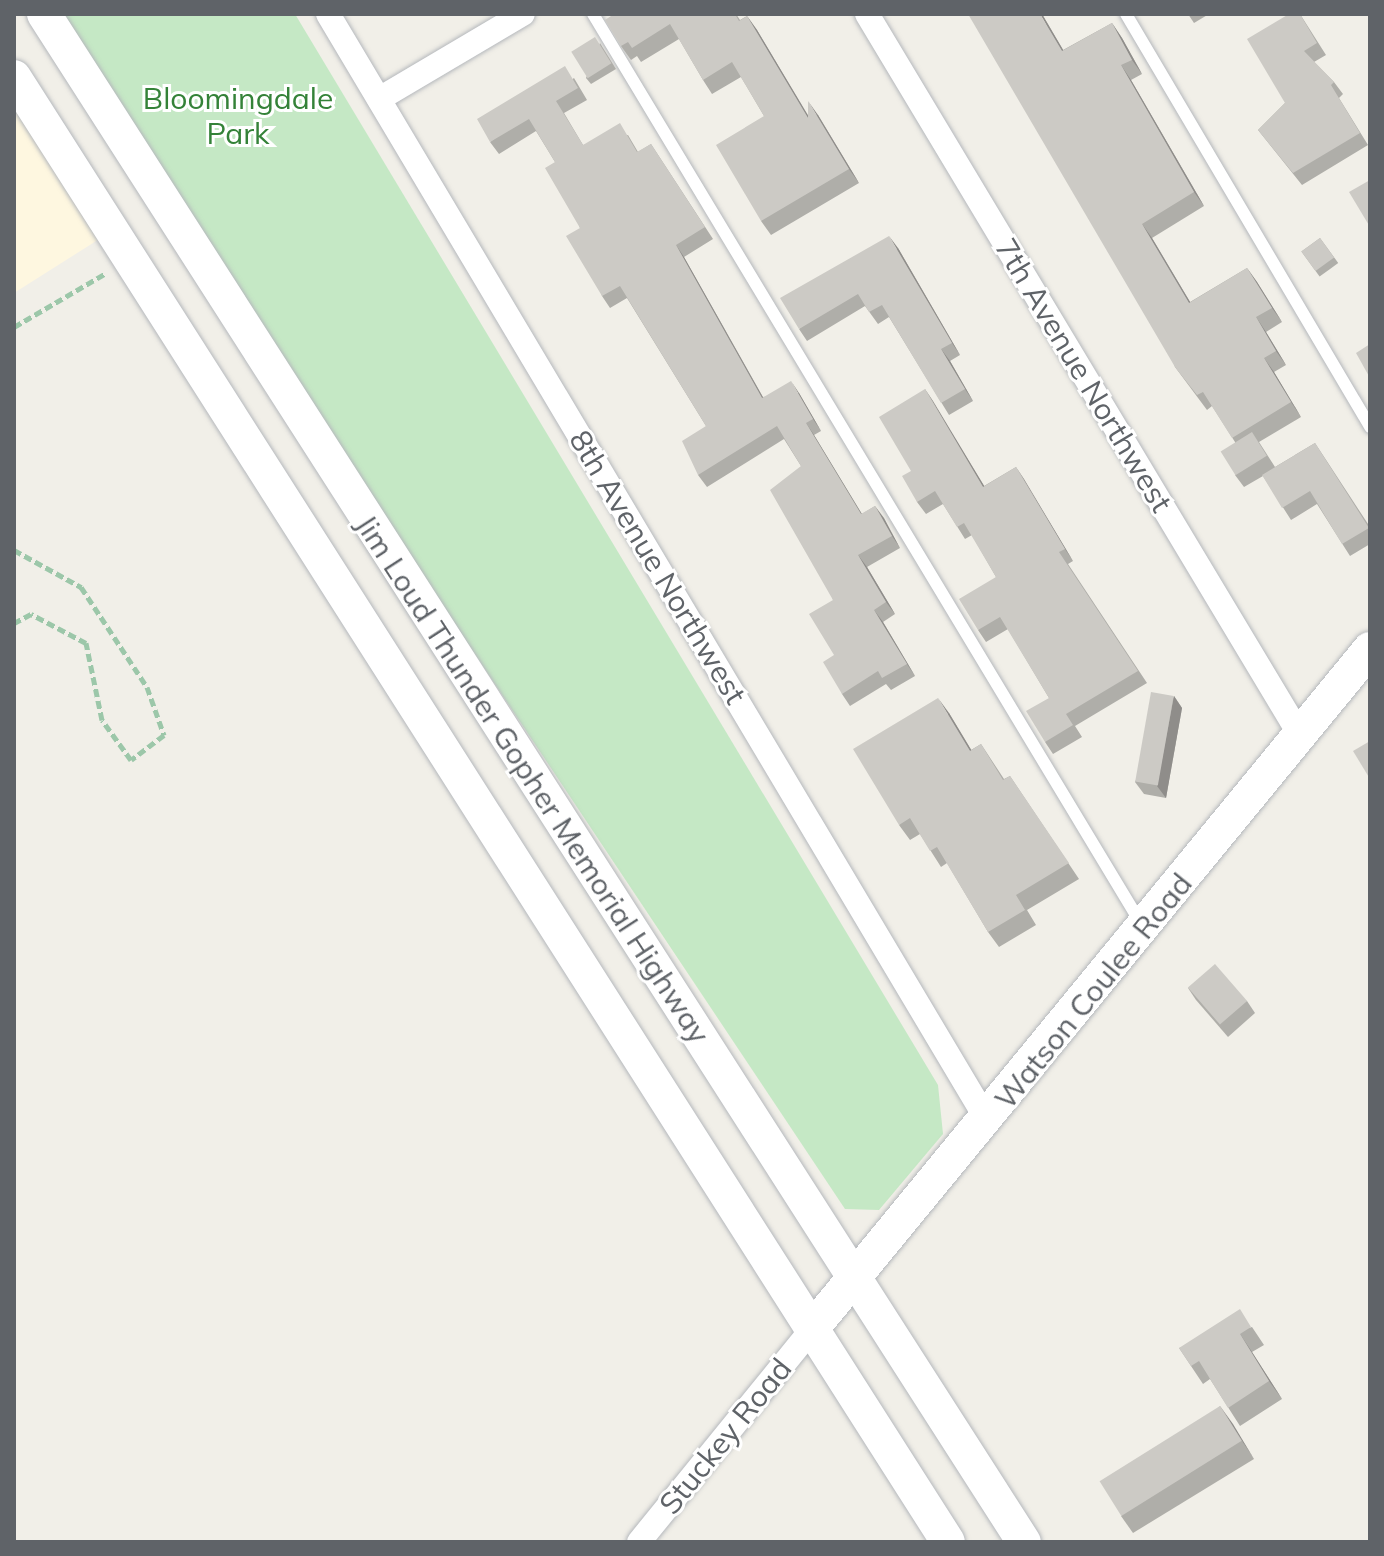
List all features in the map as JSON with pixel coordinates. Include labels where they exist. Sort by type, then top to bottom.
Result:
[{"type":"main road","name":"Jim Loud Thunder Gopher Memorial Highway","points":[[44,14],[1024,1542]]},
{"type":"main road","name":"Jim Loud Thunder Gopher Memorial Highway","points":[[14,77],[948,1542]]},
{"type":"main road","name":"Watson Coulee Road","points":[[811,1330],[852,1276],[987,1120],[1370,649]]},
{"type":"street","name":"8th Avenue Northwest","points":[[328,14],[987,1120]]},
{"type":"street","points":[[379,99],[523,14]]},
{"type":"street","name":"7th Avenue Northwest","points":[[867,14],[1300,735]]},
{"type":"street","name":"Stuckey Road","points":[[639,1542],[811,1330]]},
{"type":"lane","points":[[593,14],[1144,928]]},
{"type":"lane","points":[[1126,14],[1370,427]]},
{"type":"path","points":[[14,327],[130,259]]},
{"type":"path","points":[[14,550],[81,587],[147,687],[164,735],[131,760],[102,720],[86,643],[31,614],[14,623]]},
{"type":"shaded area","points":[[14,78],[112,231],[14,293]]},
{"type":"green space","name":"Bloomingdale Park","points":[[48,14],[295,14],[938,1085],[943,1134],[879,1210],[845,1209]]},
{"type":"building","points":[[614,14],[735,14],[739,21],[747,16],[808,118],[808,101],[849,169],[761,221],[716,145],[764,116],[732,62],[703,80],[670,24],[632,48],[628,42],[621,46],[605,20]]},
{"type":"building","points":[[968,14],[1040,14],[1062,51],[1112,23],[1132,60],[1121,65],[1194,192],[1142,224],[1189,303],[1247,268],[1272,308],[1256,317],[1276,351],[1264,358],[1291,402],[1232,438],[1203,392],[1197,395],[1175,367]]},
{"type":"building","points":[[1289,14],[1300,14],[1317,43],[1304,51],[1334,82],[1331,85],[1360,133],[1293,173],[1258,130],[1285,103],[1247,39]]},
{"type":"building","points":[[595,37],[611,63],[588,78],[571,52]]},
{"type":"building","points":[[565,66],[578,88],[556,101],[583,145],[620,123],[637,152],[651,144],[705,227],[676,245],[762,398],[791,381],[813,419],[806,423],[861,514],[875,506],[892,536],[858,555],[886,602],[874,610],[907,664],[882,678],[878,671],[842,694],[823,662],[834,655],[809,614],[833,600],[770,490],[801,466],[777,426],[698,475],[682,441],[706,426],[620,286],[602,296],[566,236],[580,228],[545,168],[555,162],[529,119],[490,142],[477,119]]},
{"type":"building","points":[[1370,180],[1370,227],[1349,192]]},
{"type":"building","points":[[889,236],[952,343],[941,349],[965,389],[941,403],[882,305],[869,312],[858,294],[799,329],[780,298]]},
{"type":"building","points":[[1320,238],[1334,257],[1315,271],[1301,252]]},
{"type":"building","points":[[1370,344],[1370,378],[1356,353]]},
{"type":"building","points":[[925,389],[983,487],[1016,467],[1065,549],[1059,552],[1138,671],[1066,714],[1073,725],[1045,742],[1026,711],[1049,698],[1000,617],[978,630],[959,599],[996,577],[964,523],[957,527],[935,491],[917,502],[902,476],[911,471],[879,417]]},
{"type":"building","points":[[1252,432],[1267,456],[1235,475],[1221,452]]},
{"type":"building","points":[[1315,443],[1369,528],[1342,544],[1310,491],[1282,508],[1262,475]]},
{"type":"building","points":[[1151,692],[1174,696],[1158,786],[1135,782]]},
{"type":"building","points":[[938,698],[970,751],[981,744],[1003,780],[1010,776],[1069,863],[1016,895],[1025,910],[988,932],[937,847],[930,851],[910,818],[899,825],[853,749]]},
{"type":"building","points":[[1370,741],[1370,779],[1353,751]]},
{"type":"building","points":[[1215,964],[1247,1001],[1220,1025],[1188,988]]},
{"type":"building","points":[[1240,1309],[1251,1327],[1240,1334],[1269,1381],[1228,1408],[1199,1361],[1191,1366],[1179,1348]]},
{"type":"building","points":[[1220,1406],[1242,1441],[1121,1516],[1100,1481]]}]
